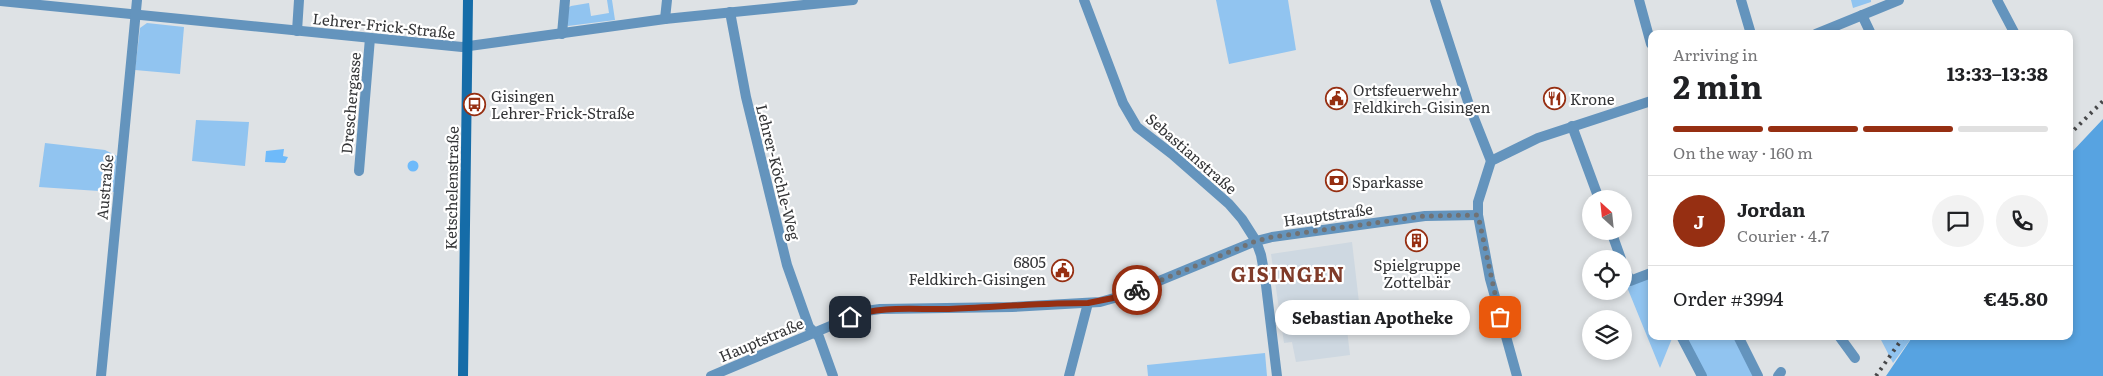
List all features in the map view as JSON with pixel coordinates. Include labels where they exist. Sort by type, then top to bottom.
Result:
[{"type":"main road","name":"Ketschelenstraße","points":[[464,376],[468,0]]},
{"type":"street","name":"Austraße","points":[[101,376],[137,0]]},
{"type":"street","points":[[297,31],[299,0]]},
{"type":"street","points":[[562,34],[565,0]]},
{"type":"street","points":[[665,19],[668,0]]},
{"type":"street","name":"Lehrer-Frick-Straße","points":[[0,1],[462,48],[665,19],[853,0]]},
{"type":"street","name":"Sebastianstraße","points":[[1084,0],[1123,103],[1137,127],[1172,154],[1229,204],[1242,219],[1256,241],[1265,277],[1277,376]]},
{"type":"street","points":[[1435,0],[1470,108],[1491,161],[1478,202],[1478,215],[1496,303],[1517,376]]},
{"type":"street","points":[[1639,0],[1648,33]]},
{"type":"street","points":[[1741,0],[1750,30]]},
{"type":"street","points":[[1826,30],[1899,0]]},
{"type":"street","points":[[1997,0],[2013,30]]},
{"type":"street","name":"Lehrer-Köchle-Weg","points":[[730,12],[746,97],[787,266],[809,327],[819,337],[833,376]]},
{"type":"street","points":[[1862,15],[1869,30]]},
{"type":"street","name":"Dreschergasse","points":[[359,171],[370,38]]},
{"type":"street","points":[[1491,161],[1520,146],[1572,126],[1648,102]]},
{"type":"street","points":[[1572,126],[1596,190]]},
{"type":"street","name":"Hauptstraße","points":[[711,376],[866,312],[880,309],[918,310],[1088,303],[1125,295],[1256,241],[1272,237],[1403,218],[1478,215]]},
{"type":"street","points":[[1632,280],[1648,274]]},
{"type":"street","points":[[1069,376],[1088,303]]},
{"type":"street","points":[[1683,340],[1702,376]]},
{"type":"street","points":[[1740,340],[1758,376]]},
{"type":"street","points":[[1841,340],[1855,358]]},
{"type":"shaded area","points":[[607,0],[612,0],[615,20],[568,26],[568,8],[571,6],[589,3],[591,16],[609,13]]},
{"type":"shaded area","points":[[1216,0],[1288,0],[1296,50],[1229,64]]},
{"type":"shaded area","points":[[1851,0],[1871,0],[1871,2],[1853,8]]},
{"type":"shaded area","points":[[147,23],[184,27],[180,74],[135,70],[140,28]]},
{"type":"shaded area","points":[[2103,119],[2103,376],[1886,376],[1910,340],[2073,340],[2073,151]]},
{"type":"shaded area","points":[[196,120],[249,122],[245,166],[192,161]]},
{"type":"shaded area","points":[[45,143],[105,150],[117,156],[114,192],[39,187]]},
{"type":"shaded area","points":[[284,149],[283,156],[288,157],[285,163],[265,162],[266,151]]},
{"type":"shaded area","points":[[413,160],[419,166],[413,172],[407,166]]},
{"type":"shaded area","points":[[1352,242],[1362,328],[1347,330],[1350,355],[1296,362],[1292,342],[1284,343],[1271,254]]},
{"type":"shaded area","points":[[1648,278],[1648,339],[1632,299],[1632,285]]},
{"type":"shaded area","points":[[1649,340],[1671,340],[1660,368]]},
{"type":"shaded area","points":[[1687,340],[1736,340],[1754,376],[1706,376]]},
{"type":"shaded area","points":[[1881,340],[1910,340],[1893,363]]},
{"type":"shaded area","points":[[1265,353],[1267,376],[1148,376],[1147,365]]},
{"type":"railway","points":[[2073,131],[2103,101]]},
{"type":"railway","points":[[1876,376],[1901,340]]},
{"type":"way so far","points":[[1137,290],[1256,241],[1272,237],[1425,216],[1478,215],[1489,275],[1500,317]]},
{"type":"place","name":"Ortsfeuerwehr Feldkirch-Gisingen","points":[[1337,98]]},
{"type":"place","name":"Krone","points":[[1554,98]]},
{"type":"place","name":"Gisingen Lehrer-Frick-Straße","points":[[475,104]]},
{"type":"place","name":"Sparkasse","points":[[1336,181]]},
{"type":"place","name":"Spielgruppe Zottelbär","points":[[1417,241]]},
{"type":"place","name":"6805 Feldkirch-Gisingen","points":[[1062,270]]},
{"type":"place","name":"Sebastian Apotheke","points":[[1500,317]]},
{"type":"district","name":"GISINGEN","points":[[1288,273]]},
{"type":"route","points":[[850,317],[880,309],[918,310],[1100,302],[1137,290]]}]
